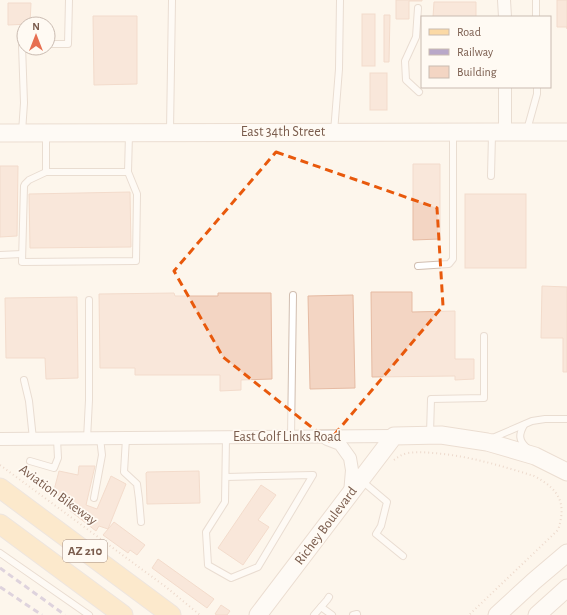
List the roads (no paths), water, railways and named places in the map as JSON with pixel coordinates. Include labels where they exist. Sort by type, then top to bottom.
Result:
[{"type":"main road","name":"AZ 210","points":[[0,488],[170,615]]},
{"type":"main road","name":"AZ 210","points":[[0,524],[123,615]]},
{"type":"street","points":[[504,0],[505,16]]},
{"type":"street","points":[[499,132],[505,88]]},
{"type":"street","name":"East 34th Street","points":[[0,133],[567,132]]},
{"type":"street","name":"East Golf Links Road","points":[[0,439],[441,435],[487,442],[535,456],[567,472]]},
{"type":"street","name":"Richey Boulevard","points":[[264,611],[394,436]]},
{"type":"street","points":[[322,437],[340,444],[350,458],[352,470],[350,494]]},
{"type":"street","points":[[498,615],[534,581],[567,553]]},
{"type":"street","points":[[537,615],[567,588]]},
{"type":"lane","points":[[56,44],[68,44],[69,0]]},
{"type":"lane","points":[[170,133],[172,0]]},
{"type":"lane","points":[[334,132],[339,69],[340,0]]},
{"type":"lane","points":[[536,0],[536,16]]},
{"type":"lane","points":[[418,8],[416,37],[405,60],[406,80],[419,92]]},
{"type":"lane","points":[[21,133],[24,103],[22,56]]},
{"type":"lane","points":[[526,132],[537,94],[537,88]]},
{"type":"lane","points":[[418,266],[449,264],[453,259],[453,132]]},
{"type":"lane","points":[[491,176],[499,132]]},
{"type":"lane","points":[[46,133],[46,172]]},
{"type":"lane","points":[[128,172],[46,172],[29,180],[24,186],[22,262],[136,261],[137,194],[128,172],[129,133]]},
{"type":"lane","points":[[0,255],[22,254]]},
{"type":"lane","points":[[292,437],[293,295]]},
{"type":"lane","points":[[87,439],[89,400],[89,300]]},
{"type":"lane","points":[[430,435],[431,399],[484,398],[484,336]]},
{"type":"lane","points":[[24,380],[29,401],[33,439]]},
{"type":"lane","points":[[477,441],[495,437],[532,421],[545,419],[567,419]]},
{"type":"lane","points":[[524,425],[520,433],[522,443],[535,456]]},
{"type":"lane","points":[[226,437],[225,502],[206,532],[208,565],[231,578],[258,567],[313,475],[226,477]]},
{"type":"lane","points":[[94,498],[102,455],[100,438]]},
{"type":"lane","points":[[126,438],[124,472],[137,484],[141,522]]},
{"type":"lane","points":[[30,461],[54,468],[58,458],[57,439]]},
{"type":"lane","points":[[361,480],[387,502],[381,526],[376,534],[403,556]]},
{"type":"lane","points":[[0,553],[89,615]]},
{"type":"lane","points":[[314,615],[329,596]]},
{"type":"lane","points":[[321,607],[332,615]]},
{"type":"railway","points":[[0,568],[65,615]]},
{"type":"railway","points":[[0,587],[42,615]]}]
